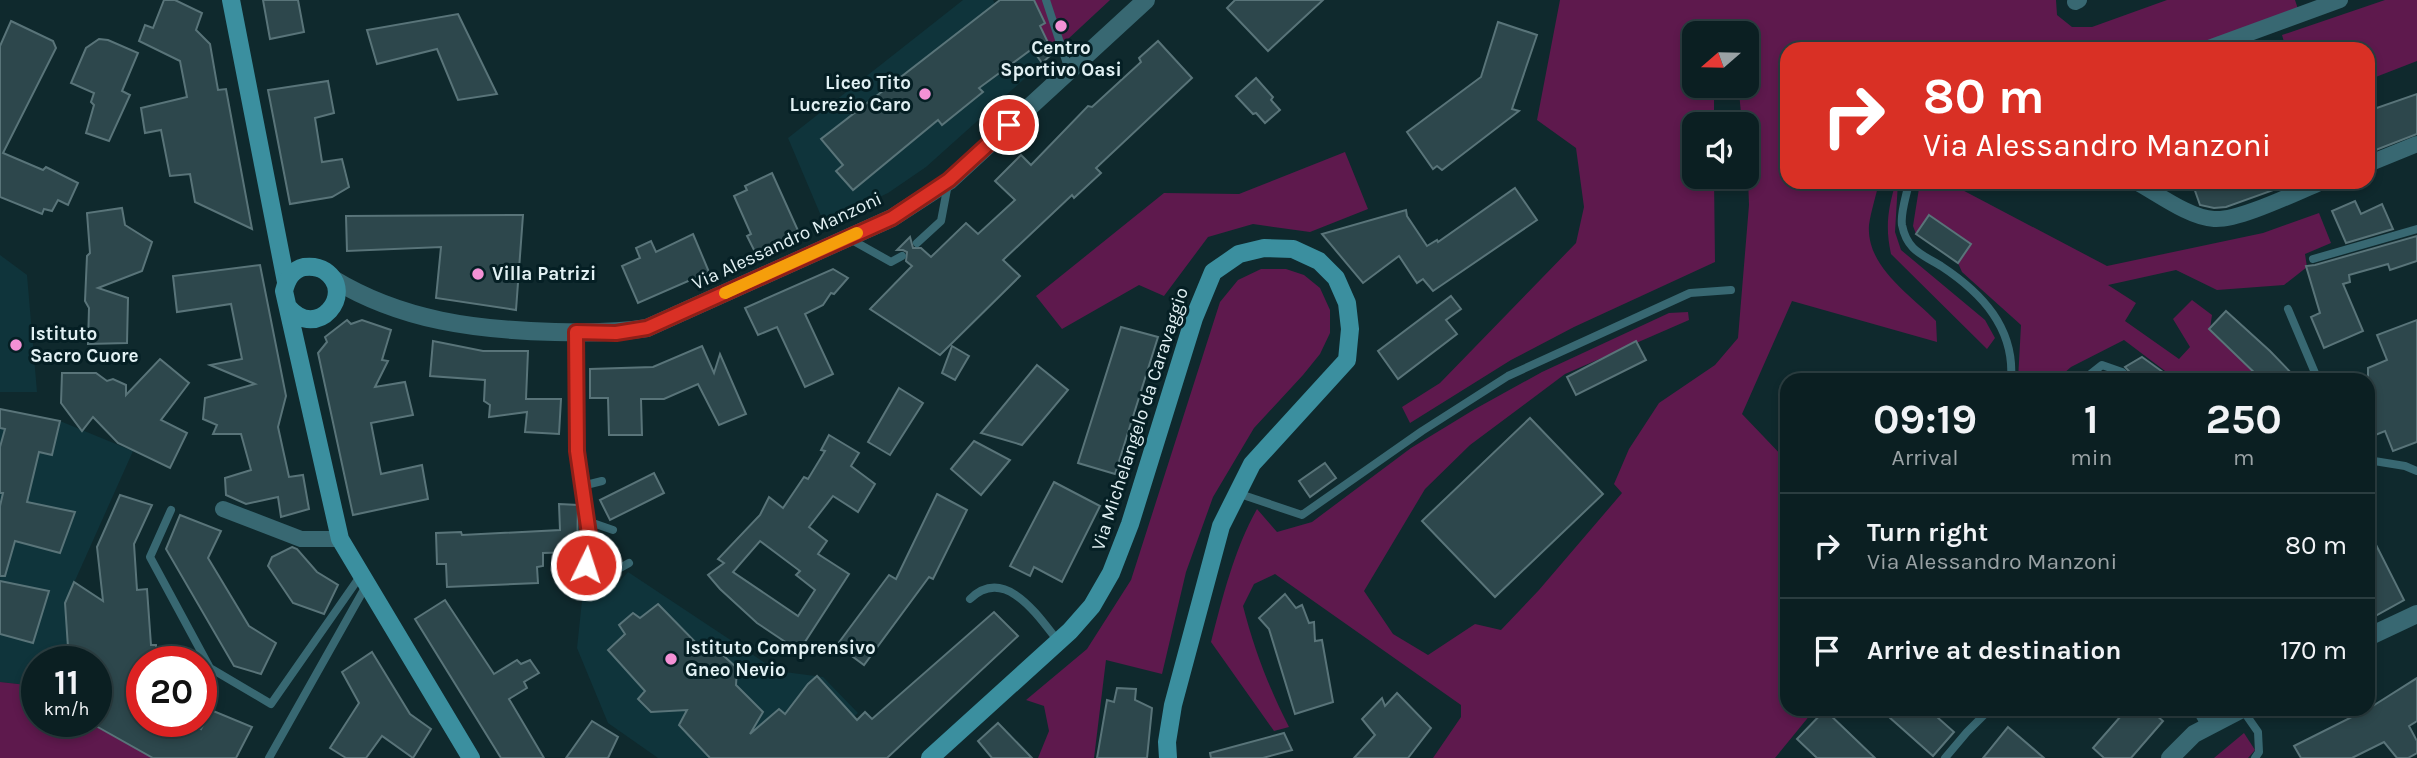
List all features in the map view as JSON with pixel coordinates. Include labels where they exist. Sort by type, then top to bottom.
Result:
[{"type":"main road","points":[[231,0],[286,282]]},
{"type":"main road","points":[[276,229],[302,268]]},
{"type":"main road","name":"Via Michelangelo da Caravaggio","points":[[930,758],[1058,641],[1092,606],[1111,573],[1130,524],[1194,318],[1213,272],[1239,254],[1264,248],[1293,249],[1319,261],[1336,278],[1347,303],[1350,328],[1347,360],[1252,464],[1221,526],[1173,705],[1167,742],[1168,758]]},
{"type":"main road","points":[[288,307],[298,316],[314,319],[322,317],[331,309],[337,297],[333,279],[323,269],[302,268],[291,274],[284,290],[340,539],[471,758]]},
{"type":"main road","points":[[299,352],[314,319]]},
{"type":"street","name":"Via Alessandro Manzoni","points":[[333,279],[374,300],[444,323],[500,331],[616,333],[647,328],[892,218],[949,180],[1146,0]]},
{"type":"street","points":[[2225,42],[2340,0]]},
{"type":"street","points":[[2375,161],[2417,144]]},
{"type":"street","points":[[2149,189],[2189,211],[2215,219],[2241,214],[2304,189]]},
{"type":"street","name":"Via Alessandro Manzoni","points":[[331,309],[346,303],[374,300]]},
{"type":"street","points":[[223,509],[301,539],[340,539]]},
{"type":"street","points":[[2375,634],[2417,614]]},
{"type":"street","points":[[2170,758],[2194,734],[2228,716]]},
{"type":"lane","points":[[1046,0],[1069,70]]},
{"type":"lane","points":[[916,243],[941,220],[949,180]]},
{"type":"lane","points":[[1908,189],[1901,223],[1910,248],[1944,268],[1980,298],[2002,324],[2013,359],[2012,373]]},
{"type":"lane","points":[[2313,259],[2417,229]]},
{"type":"lane","points":[[848,238],[891,262],[902,256]]},
{"type":"lane","points":[[1237,493],[1302,516],[1422,431],[1508,376],[1690,293],[1731,290]]},
{"type":"lane","points":[[2288,309],[2315,373]]},
{"type":"lane","points":[[576,332],[577,451],[589,534],[586,565],[589,570],[614,572],[629,563]]},
{"type":"lane","points":[[2092,373],[2102,365],[2123,373]]},
{"type":"lane","points":[[2375,461],[2405,466],[2417,471]]},
{"type":"lane","points":[[582,485],[602,481]]},
{"type":"lane","points":[[171,510],[150,557],[210,668],[271,704],[364,580]]},
{"type":"lane","points":[[587,521],[613,530]]},
{"type":"lane","points":[[589,534],[597,546]]},
{"type":"lane","points":[[269,758],[364,580]]},
{"type":"lane","points":[[970,599],[979,591],[994,586],[1009,592],[1027,604],[1058,641]]},
{"type":"lane","points":[[1945,758],[1984,716]]},
{"type":"lane","points":[[2200,716],[2206,727]]},
{"type":"lane","points":[[2247,716],[2258,732],[2259,752],[2255,758]]},
{"type":"shaded area","name":"Liceo Tito Lucrezio Caro","points":[[963,0],[993,0],[995,4],[998,2],[1024,54],[1032,50],[1042,63],[926,167],[888,193],[824,223],[788,138]]},
{"type":"shaded area","name":"Centro Sportivo Oasi","points":[[1025,0],[1110,0],[1053,53]]},
{"type":"shaded area","points":[[1560,0],[2056,0],[2057,15],[2072,27],[2092,27],[2167,0],[2295,0],[2299,12],[2218,42],[1780,42],[1780,189],[1877,189],[1869,225],[1875,254],[1892,279],[1936,321],[1937,342],[1792,301],[1742,414],[1780,454],[1780,716],[1809,716],[1775,758],[1433,758],[1461,717],[1461,705],[1275,574],[1254,584],[1243,606],[1263,668],[1289,727],[1274,731],[1211,642],[1236,557],[1257,509],[1277,532],[1312,522],[1411,448],[1475,409],[1542,372],[1669,313],[1688,312],[1689,320],[1565,374],[1470,445],[1425,489],[1364,591],[1393,634],[1428,655],[1475,624],[1501,630],[1622,493],[1614,484],[1629,449],[1659,403],[1715,365],[1738,338],[1748,189],[1759,189],[1759,112],[1741,112],[1740,98],[1759,98],[1759,21],[1682,21],[1682,98],[1714,98],[1714,112],[1682,112],[1682,189],[1714,189],[1715,262],[1574,327],[1511,360],[1410,423],[1402,407],[1440,383],[1576,243],[1584,207],[1576,148],[1537,120]]},
{"type":"shaded area","points":[[2385,0],[2417,0],[2417,61],[2375,77],[2375,42],[2284,42],[2282,35]]},
{"type":"shaded area","points":[[1345,152],[1368,209],[1310,232],[1253,224],[1208,237],[1164,296],[1139,285],[1062,329],[1036,296],[1164,193],[1239,194]]},
{"type":"shaded area","points":[[1894,189],[1898,189],[1895,232],[1901,250],[1985,320],[1995,338],[1987,349],[1891,254],[1888,218]]},
{"type":"shaded area","points":[[1919,189],[1961,189],[2107,266],[2263,233],[2319,213],[2331,243],[2305,254],[2307,267],[2284,285],[2217,290],[2176,270],[2108,285],[2136,303],[2125,321],[2179,359],[2190,347],[2173,319],[2192,300],[2212,315],[2210,329],[2255,373],[2168,373],[2124,340],[2064,373],[2018,373],[2021,325],[1962,272],[1958,263],[1971,244],[1929,215],[1916,234],[1913,226]]},
{"type":"shaded area","name":"Istituto Sacro Cuore","points":[[0,255],[27,275],[37,392],[0,392]]},
{"type":"shaded area","points":[[1261,269],[1286,269],[1304,275],[1320,288],[1330,310],[1330,333],[1320,354],[1254,428],[1213,497],[1186,572],[1162,674],[1106,660],[1094,758],[1038,758],[1049,731],[1044,706],[1026,700],[1087,649],[1131,580],[1220,302],[1238,280]]},
{"type":"shaded area","points":[[0,409],[60,421],[133,451],[65,603],[68,646],[21,646],[21,684],[0,682]]},
{"type":"shaded area","name":"Istituto Comprensivo Gneo Nevio","points":[[628,572],[777,671],[823,677],[858,713],[808,758],[658,758],[608,723],[577,648],[583,591],[607,595]]},
{"type":"shaded area","points":[[0,682],[21,684],[21,737],[112,737],[112,735],[153,758],[0,758]]},
{"type":"shaded area","points":[[2244,733],[2255,750],[2248,758],[2214,758]]},
{"type":"building","points":[[164,0],[175,0],[202,13],[196,30],[210,44],[218,90],[226,89],[252,229],[195,202],[190,174],[170,176],[161,130],[145,133],[141,108],[187,97],[180,61],[139,41],[145,25],[153,28]]},
{"type":"building","points":[[263,0],[298,0],[304,32],[270,39]]},
{"type":"building","points":[[1000,0],[1034,0],[1045,23],[1040,26],[1053,53],[1042,63],[1032,49],[979,88],[983,92],[942,125],[938,120],[853,190],[836,171],[843,165],[821,139]]},
{"type":"building","points":[[1235,0],[1323,0],[1268,51],[1227,8]]},
{"type":"building","points":[[458,14],[497,94],[458,100],[437,49],[377,64],[367,30]]},
{"type":"building","points":[[11,21],[53,41],[56,48],[3,153],[43,170],[46,167],[78,183],[68,205],[58,200],[52,211],[44,209],[42,214],[0,197],[0,46]]},
{"type":"building","points":[[1498,22],[1537,35],[1512,109],[1519,111],[1442,170],[1437,166],[1433,169],[1407,132],[1481,77]]},
{"type":"building","points":[[99,39],[138,53],[122,91],[130,95],[109,141],[86,133],[94,105],[91,102],[94,93],[71,83],[86,48]]},
{"type":"building","points":[[1158,41],[1192,78],[1096,168],[1101,173],[1074,198],[1072,195],[1003,260],[1020,276],[940,355],[870,309],[912,266],[906,261],[907,252],[897,250],[910,237],[913,248],[921,248],[931,257],[966,223],[978,234],[1015,200],[995,181],[1021,155],[1031,165],[1088,106],[1092,107],[1141,62],[1139,58]]},
{"type":"building","points":[[1256,78],[1273,97],[1271,100],[1280,110],[1265,123],[1236,96]]},
{"type":"building","points":[[328,81],[334,113],[315,118],[322,162],[342,159],[349,187],[332,197],[290,204],[268,90]]},
{"type":"building","points":[[2417,94],[2417,134],[2375,150],[2375,109]]},
{"type":"building","points":[[772,173],[800,235],[756,254],[747,236],[751,234],[734,196],[747,190],[745,186]]},
{"type":"building","points":[[1515,188],[1537,220],[1433,291],[1423,279],[1417,283],[1399,256],[1363,283],[1322,234],[1406,210],[1407,216],[1427,246],[1437,240],[1438,242]]},
{"type":"building","points":[[2194,189],[2276,189],[2226,207],[2200,205]]},
{"type":"building","points":[[2355,201],[2361,214],[2382,204],[2393,229],[2346,243],[2332,211]]},
{"type":"building","points":[[122,208],[125,225],[152,242],[142,271],[98,288],[128,298],[127,343],[88,344],[89,308],[85,301],[87,256],[90,253],[87,213]]},
{"type":"building","name":"Villa Patrizi","points":[[523,215],[516,310],[436,298],[441,247],[347,251],[346,216]]},
{"type":"building","points":[[1929,215],[1971,244],[1958,263],[1916,234]]},
{"type":"building","points":[[693,234],[709,272],[638,303],[622,266],[640,258],[636,248],[651,241],[656,252]]},
{"type":"building","points":[[2417,236],[2417,261],[2390,270],[2388,264],[2349,275],[2350,282],[2343,284],[2363,331],[2324,348],[2311,317],[2320,313],[2306,266]]},
{"type":"building","points":[[260,265],[286,396],[278,427],[289,477],[303,475],[309,509],[281,517],[278,497],[246,504],[226,495],[225,478],[251,470],[241,434],[213,434],[217,425],[203,419],[205,398],[255,384],[210,365],[242,359],[231,304],[177,312],[173,276]]},
{"type":"building","points":[[833,269],[848,278],[834,294],[831,293],[823,305],[805,314],[833,374],[805,387],[777,327],[758,335],[745,308]]},
{"type":"building","points":[[1451,296],[1461,309],[1446,320],[1457,334],[1398,379],[1378,351]]},
{"type":"building","points":[[2226,311],[2291,373],[2255,373],[2209,329]]},
{"type":"building","points":[[347,320],[351,324],[362,320],[391,330],[382,360],[388,361],[375,387],[405,382],[413,415],[371,423],[381,474],[422,465],[428,499],[353,515],[318,353],[327,342],[325,337]]},
{"type":"building","points":[[2417,320],[2417,442],[2393,451],[2385,431],[2375,435],[2375,373],[2368,373],[2368,368],[2387,360],[2377,335]]},
{"type":"building","points":[[1121,327],[1158,337],[1115,474],[1078,463]]},
{"type":"building","points":[[433,341],[483,351],[528,351],[526,399],[561,399],[559,434],[525,432],[527,412],[489,417],[490,405],[484,401],[485,380],[430,376]]},
{"type":"building","points":[[1636,341],[1646,360],[1576,395],[1567,377]]},
{"type":"building","points":[[702,346],[714,373],[720,354],[746,414],[719,425],[698,384],[664,399],[641,399],[642,435],[609,435],[608,398],[590,398],[590,369],[653,367]]},
{"type":"building","points":[[952,346],[969,356],[955,380],[942,373]]},
{"type":"building","points":[[2142,357],[2164,373],[2131,373],[2125,367]]},
{"type":"building","points":[[160,359],[189,383],[161,420],[187,433],[170,468],[118,443],[93,417],[82,431],[61,403],[62,373],[96,373],[107,381],[113,379],[126,385],[126,395]]},
{"type":"building","points":[[1037,365],[1068,390],[1022,445],[981,433]]},
{"type":"building","points":[[899,388],[923,403],[890,455],[868,442]]},
{"type":"building","points":[[0,409],[60,421],[52,455],[39,452],[27,502],[75,512],[60,553],[15,541],[5,576],[0,576],[0,506],[3,493],[0,493],[0,447],[5,429],[0,428]]},
{"type":"building","points":[[1530,418],[1603,494],[1495,597],[1422,521]]},
{"type":"building","points":[[829,435],[859,453],[851,466],[875,484],[858,512],[833,496],[809,527],[827,541],[818,554],[849,574],[799,651],[757,623],[708,575],[724,563],[718,559],[760,515],[769,497],[783,508],[804,477],[808,479],[825,451],[821,450]],"holes":[[[760,541],[800,571],[796,575],[815,590],[798,616],[733,572]]]},
{"type":"building","points":[[974,441],[1010,460],[981,495],[951,469]]},
{"type":"building","points":[[1325,463],[1336,478],[1310,497],[1299,481]]},
{"type":"building","points":[[654,473],[664,493],[610,520],[600,500]]},
{"type":"building","points":[[1054,482],[1100,506],[1062,582],[1034,567],[1030,576],[1010,566]]},
{"type":"building","points":[[937,494],[967,510],[933,579],[929,577],[864,665],[837,645],[889,575],[896,579]]},
{"type":"building","points":[[120,495],[152,505],[134,544],[137,590],[147,589],[151,645],[156,646],[126,646],[126,737],[217,737],[217,712],[252,727],[236,758],[153,758],[112,735],[112,646],[68,646],[65,603],[74,582],[103,601],[97,547]]},
{"type":"building","points":[[559,504],[578,505],[577,552],[543,553],[543,566],[537,567],[538,583],[447,587],[446,564],[437,564],[436,533],[461,532],[462,535],[560,530]]},
{"type":"building","points":[[180,515],[221,531],[208,558],[249,626],[276,643],[261,674],[234,666],[166,549]]},
{"type":"building","points":[[2375,543],[2404,600],[2375,616]]},
{"type":"building","points":[[292,547],[297,549],[317,572],[338,585],[324,614],[293,603],[268,566],[272,557]]},
{"type":"building","points":[[0,581],[49,591],[33,643],[0,634]]},
{"type":"building","points":[[1285,594],[1296,608],[1302,605],[1309,623],[1314,622],[1315,641],[1322,640],[1333,702],[1295,714],[1269,629],[1259,618]]},
{"type":"building","points":[[445,600],[494,674],[517,660],[521,664],[530,660],[539,673],[524,682],[527,688],[509,699],[544,758],[501,758],[415,619]]},
{"type":"building","points":[[658,604],[702,649],[714,647],[737,668],[736,685],[763,712],[750,734],[779,709],[785,714],[817,676],[857,720],[865,712],[872,719],[994,612],[1018,636],[887,758],[710,758],[679,725],[687,710],[651,712],[638,699],[645,691],[608,650],[625,634],[619,625],[633,613],[640,618]]},
{"type":"building","points":[[372,652],[410,714],[431,729],[413,758],[382,736],[366,758],[346,758],[330,748],[359,703],[342,672]]},
{"type":"building","points":[[2417,678],[2417,721],[2409,726],[2417,741],[2417,753],[2408,758],[2397,758],[2384,742],[2352,758],[2301,758],[2294,746],[2354,716],[2375,716],[2375,705]]},
{"type":"building","points":[[1117,688],[1136,689],[1135,700],[1152,708],[1147,758],[1097,758],[1107,700],[1114,702]]},
{"type":"building","points":[[1397,693],[1431,728],[1408,758],[1354,758],[1375,735],[1362,719],[1382,698],[1385,706]]},
{"type":"building","points":[[1819,716],[1831,716],[1875,758],[1817,758],[1797,739]]},
{"type":"building","points":[[1888,716],[1936,716],[1954,732],[1933,756]]},
{"type":"building","points":[[2121,716],[2157,716],[2163,721],[2131,758],[2104,758],[2093,748]]},
{"type":"building","points":[[592,721],[618,737],[608,758],[566,758]]},
{"type":"building","points":[[998,723],[1032,758],[992,758],[978,741]]},
{"type":"building","points":[[2008,727],[2044,758],[1983,758]]},
{"type":"building","points":[[1284,733],[1292,750],[1263,758],[1211,758],[1210,753]]},
{"type":"slow traffic","points":[[725,293],[857,233]]},
{"type":"place","name":"Centro Sportivo Oasi","points":[[1061,26]]},
{"type":"place","name":"Liceo Tito Lucrezio Caro","points":[[925,94]]},
{"type":"place","name":"Villa Patrizi","points":[[478,274]]},
{"type":"place","name":"Istituto Sacro Cuore","points":[[16,345]]},
{"type":"place","name":"Istituto Comprensivo Gneo Nevio","points":[[671,659]]},
{"type":"route","points":[[586,565],[589,534],[577,451],[576,332],[616,333],[647,328],[892,218],[949,180],[1009,125]]}]
